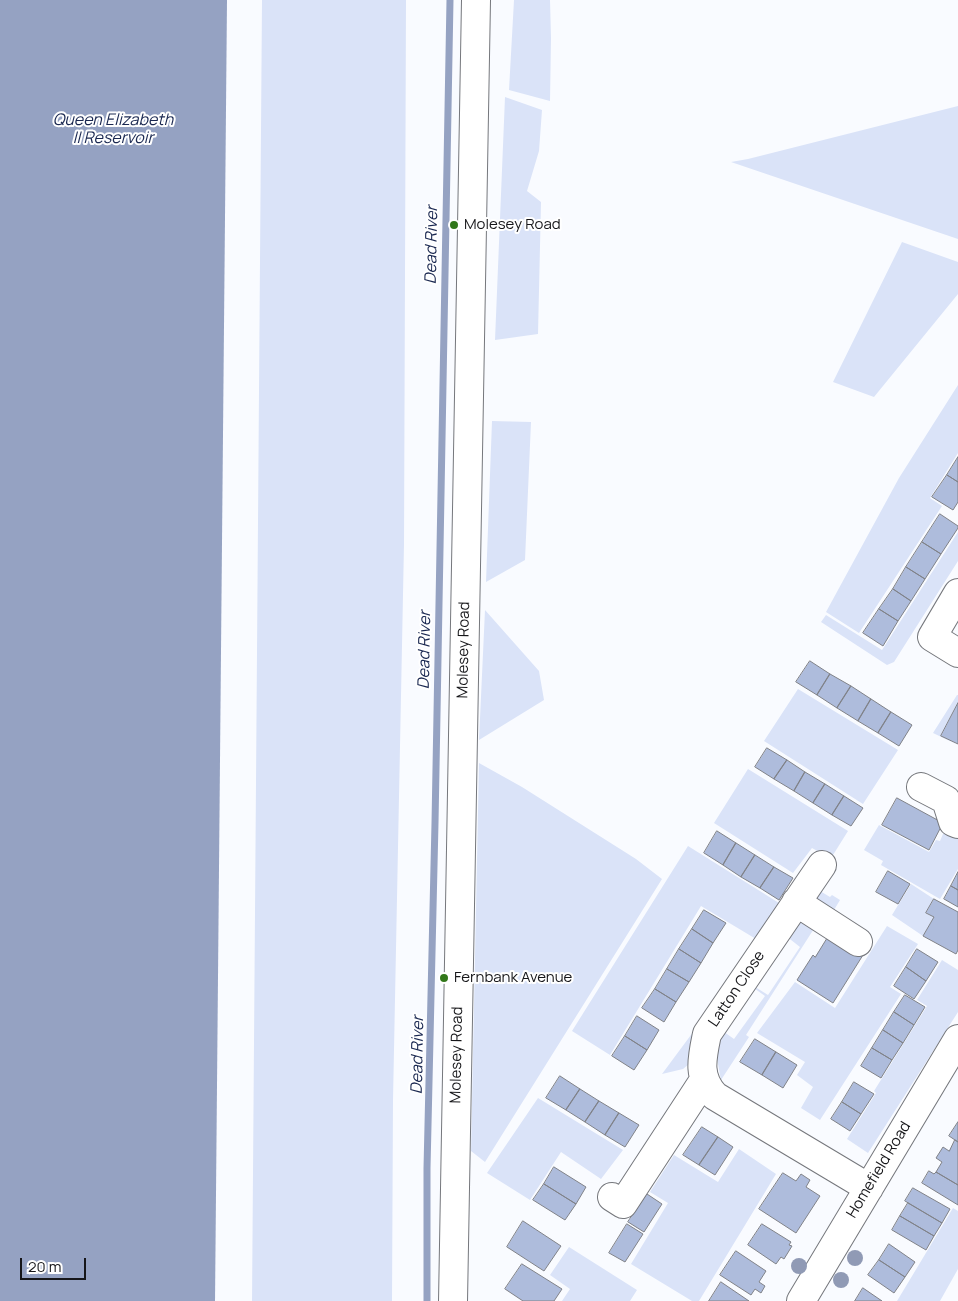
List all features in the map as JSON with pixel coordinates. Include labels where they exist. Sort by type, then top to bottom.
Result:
[{"type":"street","name":"Molesey Road","points":[[453,1301],[476,0]]},
{"type":"street","points":[[958,593],[932,637],[958,653]]},
{"type":"street","points":[[921,787],[946,800],[953,822],[958,824]]},
{"type":"street","name":"Latton Close","points":[[704,1080],[702,1055],[707,1034],[822,865]]},
{"type":"street","points":[[796,902],[858,942]]},
{"type":"street","name":"Homefield Road","points":[[801,1301],[958,1039]]},
{"type":"street","points":[[704,1080],[715,1096],[869,1188]]},
{"type":"street","points":[[612,1197],[623,1204],[704,1080]]},
{"type":"shaded area","points":[[262,0],[406,0],[404,544],[393,1100],[392,1301],[252,1301]]},
{"type":"shaded area","points":[[514,0],[550,0],[550,101],[509,90]]},
{"type":"shaded area","points":[[505,97],[542,110],[539,151],[527,191],[541,202],[538,334],[495,340]]},
{"type":"shaded area","points":[[958,106],[958,239],[731,162],[748,159]]},
{"type":"shaded area","points":[[902,242],[958,262],[958,294],[874,397],[833,382]]},
{"type":"shaded area","points":[[958,385],[958,453],[930,498],[942,506],[859,633],[826,612],[899,478]]},
{"type":"shaded area","points":[[492,421],[531,422],[525,560],[486,582]]},
{"type":"shaded area","points":[[958,532],[958,561],[894,662],[887,665],[821,622],[826,615],[882,650]]},
{"type":"shaded area","points":[[485,610],[539,671],[544,700],[479,740]]},
{"type":"shaded area","points":[[798,689],[898,750],[863,804],[764,741]]},
{"type":"shaded area","points":[[957,695],[958,703],[941,736],[958,745],[933,733]]},
{"type":"shaded area","points":[[479,763],[522,787],[636,859],[662,879],[485,1162],[471,1151]]},
{"type":"shaded area","points":[[748,769],[848,831],[833,855],[828,857],[812,848],[793,873],[714,823]]},
{"type":"shaded area","points":[[879,825],[929,852],[936,840],[940,841],[943,834],[953,827],[958,830],[958,869],[940,899],[881,865],[883,861],[864,850]]},
{"type":"shaded area","points":[[688,846],[779,903],[756,939],[701,906],[610,1055],[572,1031]]},
{"type":"shaded area","points":[[911,884],[934,899],[926,913],[934,917],[923,936],[892,915]]},
{"type":"shaded area","points":[[815,888],[830,897],[832,895],[840,900],[831,915],[817,907],[813,892]]},
{"type":"shaded area","points":[[799,920],[817,924],[746,1035],[749,1037],[721,1080],[714,1043],[720,1029],[734,1039],[765,996],[752,985],[768,995],[800,947],[786,936]]},
{"type":"shaded area","points":[[887,926],[918,944],[890,987],[901,994],[820,1120],[801,1108],[813,1087],[797,1075],[805,1062],[757,1033],[795,982],[835,1008]]},
{"type":"shaded area","points":[[942,960],[958,970],[958,1012],[868,1153],[847,1139],[876,1093],[874,1091],[927,1006],[917,1000]]},
{"type":"shaded area","points":[[702,1020],[689,1064],[683,1069],[662,1074]]},
{"type":"shaded area","points":[[538,1098],[623,1150],[601,1179],[561,1152],[530,1200],[487,1173]]},
{"type":"shaded area","points":[[739,1149],[776,1174],[699,1301],[692,1301],[631,1264],[668,1203],[650,1192],[674,1155],[718,1182]]},
{"type":"shaded area","points":[[953,1208],[958,1211],[958,1269],[940,1301],[897,1301]]},
{"type":"shaded area","points":[[569,1247],[637,1290],[630,1301],[562,1301],[570,1289],[550,1275]]},
{"type":"water","name":"Queen Elizabeth II Reservoir","points":[[0,0],[227,0],[215,1301],[0,1301]]},
{"type":"building","points":[[958,457],[958,482],[947,475]]},
{"type":"building","points":[[947,475],[958,482],[958,502],[953,510],[932,497]]},
{"type":"building","points":[[940,514],[958,526],[941,554],[922,542]]},
{"type":"building","points":[[922,542],[941,554],[925,579],[906,567]]},
{"type":"building","points":[[906,567],[925,579],[911,601],[893,589]]},
{"type":"building","points":[[893,589],[911,601],[898,621],[879,609]]},
{"type":"building","points":[[879,609],[898,621],[883,646],[863,633]]},
{"type":"building","points":[[810,661],[830,674],[817,695],[796,682]]},
{"type":"building","points":[[830,674],[851,686],[837,708],[817,695]]},
{"type":"building","points":[[851,686],[871,699],[858,721],[837,708]]},
{"type":"building","points":[[871,699],[891,712],[878,733],[858,721]]},
{"type":"building","points":[[958,703],[958,744],[941,736]]},
{"type":"building","points":[[891,712],[912,725],[899,746],[878,733]]},
{"type":"building","points":[[767,748],[787,760],[774,779],[755,767]]},
{"type":"building","points":[[787,760],[805,772],[794,791],[774,779]]},
{"type":"building","points":[[805,772],[825,784],[813,803],[794,791]]},
{"type":"building","points":[[825,784],[844,796],[832,815],[813,803]]},
{"type":"building","points":[[844,796],[863,808],[851,826],[832,815]]},
{"type":"building","points":[[897,798],[943,823],[929,850],[882,825]]},
{"type":"building","points":[[717,831],[736,843],[723,865],[704,853]]},
{"type":"building","points":[[736,843],[755,855],[741,877],[723,865]]},
{"type":"building","points":[[755,855],[774,867],[760,888],[741,877]]},
{"type":"building","points":[[774,867],[793,878],[779,900],[760,888]]},
{"type":"building","points":[[888,871],[910,884],[898,904],[876,892]]},
{"type":"building","points":[[958,872],[958,890],[951,886]]},
{"type":"building","points":[[951,886],[958,890],[958,907],[944,899]]},
{"type":"building","points":[[934,899],[958,912],[958,950],[956,954],[923,936],[934,917],[926,913]]},
{"type":"building","points":[[704,910],[726,923],[713,943],[692,929]]},
{"type":"building","points":[[692,929],[713,943],[701,963],[679,949]]},
{"type":"building","points":[[830,934],[863,955],[833,1003],[797,980],[813,955],[815,957]]},
{"type":"building","points":[[679,949],[701,963],[689,982],[667,969]]},
{"type":"building","points":[[917,949],[938,962],[926,981],[906,967]]},
{"type":"building","points":[[906,967],[926,981],[914,999],[894,986]]},
{"type":"building","points":[[667,969],[689,982],[676,1002],[655,989]]},
{"type":"building","points":[[655,989],[676,1002],[664,1022],[642,1008]]},
{"type":"building","points":[[905,995],[925,1007],[914,1025],[894,1012]]},
{"type":"building","points":[[894,1012],[914,1025],[903,1043],[883,1030]]},
{"type":"building","points":[[637,1016],[659,1030],[647,1050],[625,1036]]},
{"type":"building","points":[[883,1030],[903,1043],[892,1060],[872,1048]]},
{"type":"building","points":[[625,1036],[647,1050],[634,1070],[612,1056]]},
{"type":"building","points":[[755,1039],[776,1052],[762,1075],[740,1062]]},
{"type":"building","points":[[872,1048],[892,1060],[881,1078],[861,1066]]},
{"type":"building","points":[[776,1052],[797,1065],[783,1088],[762,1075]]},
{"type":"building","points":[[560,1076],[580,1089],[566,1110],[546,1098]]},
{"type":"building","points":[[854,1082],[874,1094],[861,1114],[842,1102]]},
{"type":"building","points":[[580,1089],[599,1101],[585,1122],[566,1110]]},
{"type":"building","points":[[599,1101],[619,1113],[605,1135],[585,1122]]},
{"type":"building","points":[[842,1102],[861,1114],[850,1131],[831,1119]]},
{"type":"building","points":[[619,1113],[639,1125],[625,1147],[605,1135]]},
{"type":"building","points":[[958,1122],[958,1142],[949,1136]]},
{"type":"building","points":[[702,1127],[718,1137],[699,1165],[683,1155]]},
{"type":"building","points":[[718,1137],[733,1147],[715,1175],[699,1165]]},
{"type":"building","points":[[955,1140],[958,1142],[958,1185],[936,1172],[942,1162],[936,1158],[943,1147],[949,1151]]},
{"type":"building","points":[[554,1167],[586,1187],[576,1204],[544,1184]]},
{"type":"building","points":[[929,1171],[934,1174],[936,1172],[958,1185],[958,1205],[922,1183]]},
{"type":"building","points":[[783,1173],[796,1181],[801,1174],[810,1180],[806,1187],[820,1196],[796,1233],[759,1209]]},
{"type":"building","points":[[544,1184],[576,1204],[565,1220],[533,1200]]},
{"type":"building","points":[[913,1188],[950,1209],[942,1223],[905,1201]]},
{"type":"building","points":[[647,1194],[662,1204],[644,1232],[628,1222]]},
{"type":"building","points":[[908,1203],[942,1223],[934,1236],[900,1216]]},
{"type":"building","points":[[900,1216],[934,1236],[926,1250],[892,1230]]},
{"type":"building","points":[[523,1221],[561,1246],[544,1271],[507,1247]]},
{"type":"building","points":[[627,1224],[643,1234],[625,1262],[609,1253]]},
{"type":"building","points":[[762,1224],[791,1242],[789,1245],[792,1246],[784,1259],[781,1257],[776,1264],[748,1245]]},
{"type":"building","points":[[889,1244],[915,1262],[905,1277],[879,1260]]},
{"type":"building","points":[[736,1251],[766,1271],[759,1282],[765,1286],[761,1293],[755,1289],[751,1295],[720,1275]]},
{"type":"building","points":[[879,1260],[905,1277],[894,1293],[868,1275]]},
{"type":"building","points":[[522,1264],[562,1289],[554,1301],[523,1301],[505,1289]]},
{"type":"building","points":[[721,1282],[749,1301],[709,1301]]},
{"type":"building","points":[[863,1288],[882,1301],[855,1301]]},
{"type":"waterway","name":"Dead River","points":[[427,1301],[427,1168],[450,0]]},
{"type":"place","name":"Molesey Road","points":[[454,225]]},
{"type":"place","name":"Fernbank Avenue","points":[[444,978]]}]
